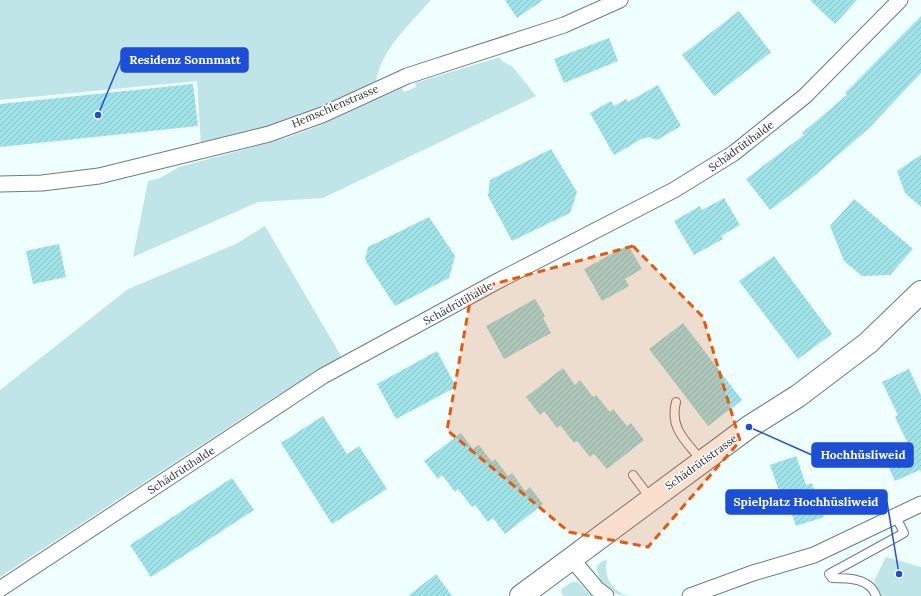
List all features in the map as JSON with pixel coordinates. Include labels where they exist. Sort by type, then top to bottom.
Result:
[{"type":"main road","name":"Schädrütistrasse","points":[[529,594],[571,558],[702,461],[749,427],[798,396],[868,343],[921,292]]},
{"type":"street","name":"Hemschlenstrasse","points":[[0,184],[42,183],[100,176],[133,169],[268,134],[322,115],[407,76],[564,25],[620,0]]},
{"type":"street","name":"Schädrütihalde","points":[[0,589],[323,376],[496,282],[674,190],[734,153],[805,96],[900,0]]},
{"type":"street","points":[[690,596],[753,573],[814,555],[921,504]]},
{"type":"street","points":[[571,558],[597,589],[606,596]]},
{"type":"lane","points":[[676,402],[673,411],[674,423],[702,461]]},
{"type":"lane","points":[[633,474],[651,499]]},
{"type":"lane","points":[[876,596],[872,587],[866,583],[848,578],[832,578],[829,574],[904,533],[896,517]]},
{"type":"highlighted area","points":[[633,246],[703,317],[740,441],[648,547],[569,532],[447,430],[472,290]]},
{"type":"shaded area","points":[[0,0],[431,0],[390,48],[379,70],[376,82],[289,121],[201,145],[197,81],[0,100]]},
{"type":"shaded area","points":[[500,57],[502,61],[513,67],[536,96],[323,198],[258,202],[133,257],[148,181],[160,178],[179,167],[286,138],[316,127],[402,88],[404,92],[416,87],[415,83]]},
{"type":"shaded area","points":[[265,226],[341,356],[339,360],[276,396],[0,577],[0,390],[128,289],[236,244]]},
{"type":"shaded area","points":[[886,557],[921,567],[921,596],[880,596],[874,581]]},
{"type":"shaded area","points":[[607,560],[607,577],[617,590],[627,596],[610,590],[599,577],[597,566],[602,561]]},
{"type":"shaded area","points":[[572,582],[578,582],[591,596],[564,596],[561,589]]},
{"type":"building","points":[[505,0],[543,0],[517,18]]},
{"type":"building","points":[[810,0],[857,0],[835,24]]},
{"type":"building","points":[[739,11],[771,52],[714,96],[682,55]]},
{"type":"building","points":[[921,16],[921,73],[868,129],[806,183],[770,210],[746,179],[804,135],[802,133],[847,95],[845,93]]},
{"type":"building","points":[[609,38],[618,61],[564,83],[554,59]]},
{"type":"building","points":[[193,84],[198,126],[0,147],[0,104]]},
{"type":"building","points":[[658,85],[681,126],[657,140],[649,137],[643,138],[614,155],[590,113],[611,101],[614,106],[626,99],[628,102]]},
{"type":"building","points":[[551,149],[577,192],[570,213],[512,241],[488,196],[490,180]]},
{"type":"building","points":[[921,155],[921,207],[905,193],[897,171]]},
{"type":"building","points":[[724,198],[740,225],[721,236],[723,239],[694,255],[674,221],[700,206],[702,210]]},
{"type":"building","points":[[854,199],[913,249],[890,275],[862,276],[844,261],[830,226]]},
{"type":"building","points":[[429,217],[455,256],[449,278],[395,306],[365,260],[368,247]]},
{"type":"building","points":[[59,244],[66,277],[33,284],[26,251]]},
{"type":"building","points":[[628,245],[642,269],[625,279],[629,286],[602,301],[584,269]]},
{"type":"building","points":[[774,256],[832,334],[798,359],[739,281]]},
{"type":"building","points":[[535,299],[545,316],[543,318],[551,333],[504,359],[486,326]]},
{"type":"building","points":[[683,323],[742,400],[708,426],[649,349]]},
{"type":"building","points":[[437,351],[456,387],[396,419],[377,384]]},
{"type":"building","points":[[563,368],[575,385],[580,380],[593,397],[596,395],[610,412],[613,409],[627,426],[631,423],[644,440],[607,469],[594,454],[590,457],[577,441],[574,443],[560,425],[557,428],[544,411],[540,415],[526,397]]},
{"type":"building","points":[[909,369],[921,395],[921,472],[920,470],[895,481],[888,466],[898,461],[894,451],[908,444],[895,417],[898,415],[882,382]]},
{"type":"building","points":[[323,416],[347,454],[359,446],[387,489],[332,524],[281,443]]},
{"type":"building","points":[[461,433],[473,449],[479,445],[492,462],[495,459],[508,476],[512,473],[525,491],[530,487],[543,504],[505,534],[493,518],[488,522],[475,505],[472,507],[458,489],[455,492],[442,475],[438,479],[424,461]]},
{"type":"building","points":[[796,456],[806,485],[812,483],[824,517],[796,526],[784,493],[780,494],[770,465]]},
{"type":"building","points":[[232,478],[254,510],[151,577],[130,545]]},
{"type":"building","points":[[436,574],[452,596],[408,596]]},
{"type":"place","name":"Residenz Sonnmatt","points":[[98,115]]},
{"type":"place","name":"Hochhüsliweid","points":[[749,427]]},
{"type":"place","name":"Spielplatz Hochhüsliweid","points":[[899,574]]}]
